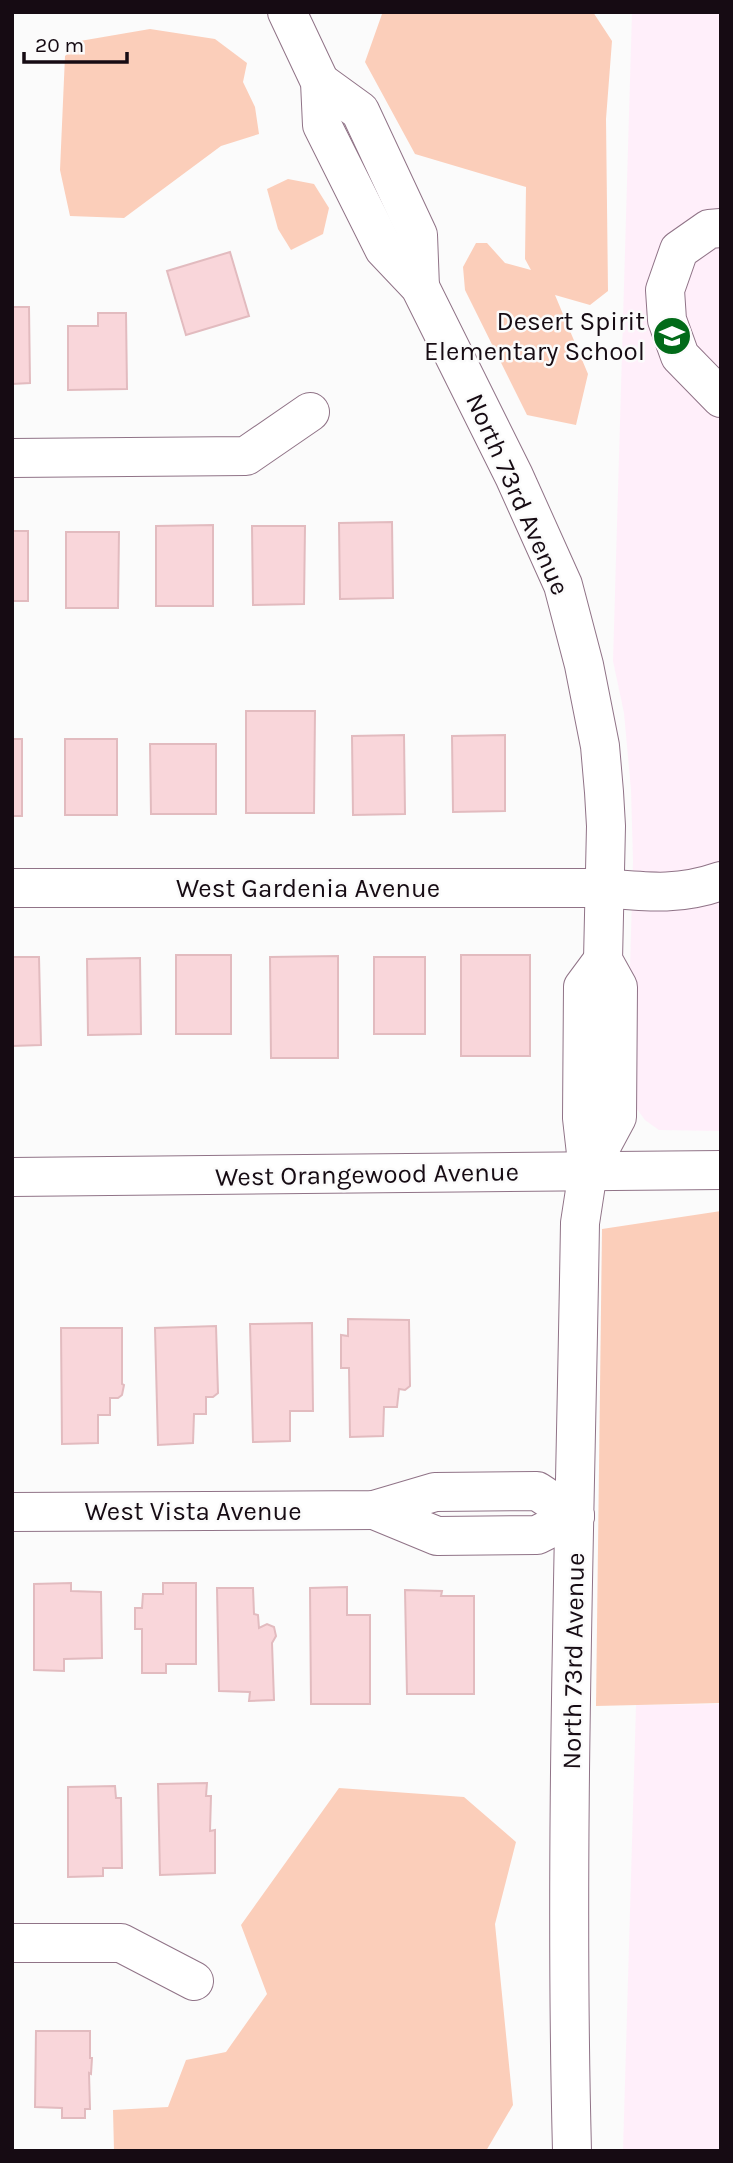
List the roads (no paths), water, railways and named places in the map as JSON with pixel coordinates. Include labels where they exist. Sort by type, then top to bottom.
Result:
[{"type":"street","name":"North 73rd Avenue","points":[[287,12],[320,82],[322,125],[384,249],[420,287],[514,477],[563,585],[584,665],[600,746],[606,826],[603,960],[583,987],[582,1105],[588,1171],[580,1223],[575,1516],[568,2005],[572,2151]]},
{"type":"street","points":[[721,228],[709,229],[679,250],[665,290],[667,320],[680,356],[721,398]]},
{"type":"street","points":[[12,458],[246,456],[310,412]]},
{"type":"street","name":"West Gardenia Avenue","points":[[12,888],[603,888],[660,893],[701,888],[721,881]]},
{"type":"street","name":"West Orangewood Avenue","points":[[12,1177],[721,1170]]},
{"type":"street","name":"West Vista Avenue","points":[[12,1512],[374,1510],[435,1492],[537,1491],[575,1516]]},
{"type":"street","points":[[12,1943],[121,1943],[194,1982]]},
{"type":"place","name":"Desert Spirit Elementary School","points":[[672,336]]}]
